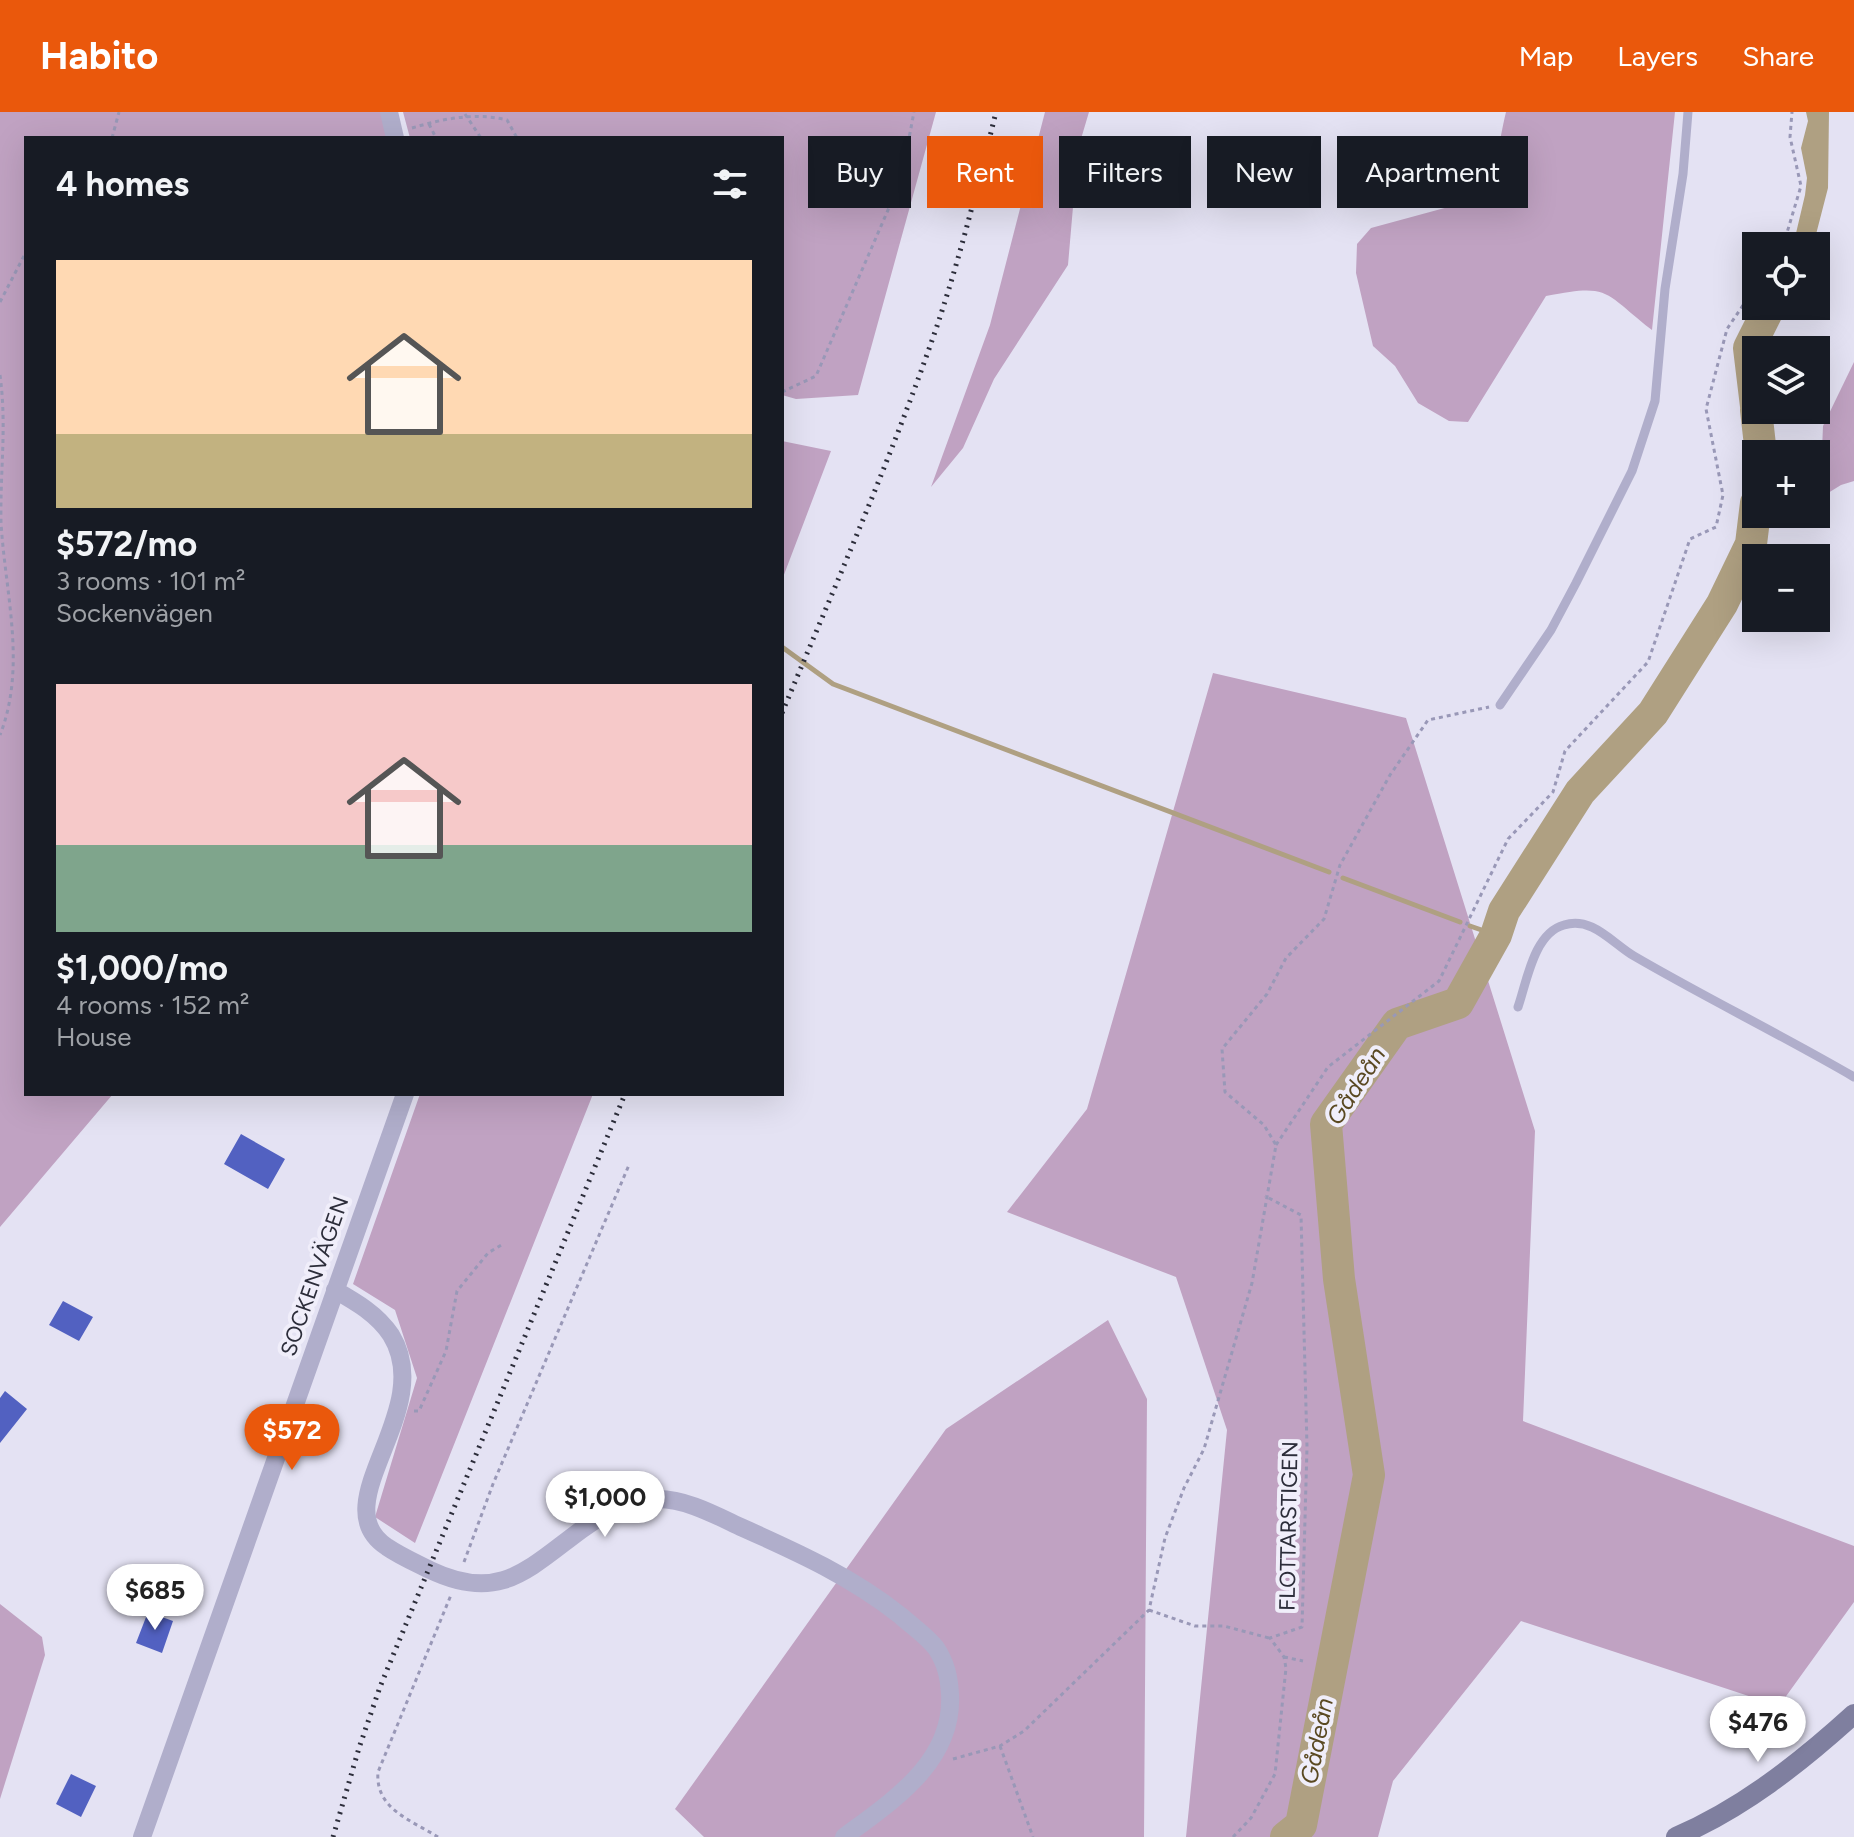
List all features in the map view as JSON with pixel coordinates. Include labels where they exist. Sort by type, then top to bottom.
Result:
[{"type":"street","points":[[390,115],[395,136]]},
{"type":"street","name":"SOCKENVÄGEN","points":[[142,1837],[404,1096]]},
{"type":"street","points":[[335,1290],[364,1307],[391,1336],[400,1357],[403,1381],[398,1412],[365,1509],[367,1526],[377,1540],[389,1548],[456,1580],[488,1585],[512,1577],[593,1522],[631,1503],[672,1500],[825,1564],[888,1606],[936,1647],[949,1674],[951,1705],[940,1746],[911,1784],[844,1837]]},
{"type":"street","points":[[1676,1837],[1718,1816],[1776,1779],[1854,1714]]},
{"type":"lane","points":[[1500,705],[1551,630],[1576,583],[1632,471],[1655,401],[1665,289],[1683,174],[1688,112]]},
{"type":"lane","points":[[1518,1007],[1537,952],[1548,935],[1561,925],[1576,922],[1599,931],[1637,957],[1854,1077]]},
{"type":"path","points":[[113,136],[119,112]]},
{"type":"path","points":[[784,391],[816,376],[901,180],[914,112]]},
{"type":"path","points":[[1787,232],[1801,186],[1790,137],[1792,112]]},
{"type":"path","points":[[390,115],[414,129],[428,122],[486,113],[507,120],[516,136]]},
{"type":"path","points":[[465,114],[480,136]]},
{"type":"path","points":[[428,122],[435,136]]},
{"type":"path","points":[[0,302],[24,256]]},
{"type":"path","points":[[929,1764],[1000,1746],[1024,1731],[1149,1610],[1165,1538],[1184,1488],[1204,1449],[1252,1283],[1276,1145],[1328,1067],[1439,981],[1508,839],[1553,792],[1565,751],[1648,662],[1690,539],[1716,527],[1723,495],[1706,409],[1727,329],[1742,307]]},
{"type":"path","points":[[0,375],[5,410],[1,524],[13,649],[13,692],[0,735]]},
{"type":"path","points":[[1276,1145],[1264,1125],[1225,1092],[1222,1049],[1267,994],[1286,958],[1324,919],[1340,865],[1390,775],[1428,720],[1500,705]]},
{"type":"path","points":[[438,1837],[390,1808],[377,1785],[382,1760],[407,1707],[499,1470],[629,1165]]},
{"type":"path","name":"FLOTTARSTIGEN","points":[[1265,1196],[1301,1215],[1307,1447],[1302,1627],[1270,1638],[1284,1657]]},
{"type":"path","points":[[398,1412],[419,1411],[446,1351],[457,1291],[488,1253],[503,1244]]},
{"type":"path","points":[[1149,1610],[1195,1626],[1224,1626],[1270,1638]]},
{"type":"path","points":[[1233,1837],[1251,1818],[1275,1774],[1286,1668],[1284,1657],[1303,1661]]},
{"type":"path","points":[[1000,1746],[1033,1837]]},
{"type":"shaded area","points":[[0,112],[382,112],[388,136],[24,136],[24,1096],[111,1096],[0,1227]]},
{"type":"shaded area","points":[[403,112],[936,112],[911,203],[911,136],[808,136],[808,208],[910,208],[858,395],[796,399],[784,396],[784,136],[409,136]]},
{"type":"shaded area","points":[[1045,112],[1089,112],[1082,136],[1059,136],[1059,208],[1073,208],[1068,265],[994,379],[963,448],[931,487],[990,325],[1020,208],[1043,208],[1043,136],[1039,136]]},
{"type":"shaded area","points":[[1506,112],[1675,112],[1652,330],[1605,294],[1583,290],[1546,296],[1468,422],[1449,421],[1418,403],[1395,366],[1373,346],[1356,273],[1357,244],[1371,228],[1445,208],[1528,208],[1528,136],[1501,136]]},
{"type":"shaded area","points":[[1806,112],[1829,112],[1828,188],[1817,232],[1796,232],[1807,178],[1801,148],[1808,121]]},
{"type":"shaded area","points":[[1854,362],[1854,481],[1830,492],[1830,440],[1822,440],[1823,426],[1830,424],[1830,412]]},
{"type":"shaded area","points":[[784,441],[831,451],[784,575]]},
{"type":"shaded area","points":[[1213,673],[1406,718],[1535,1131],[1523,1421],[1854,1546],[1854,1602],[1779,1706],[1521,1621],[1393,1781],[1378,1837],[1186,1837],[1227,1430],[1176,1277],[1007,1212],[1087,1109]]},
{"type":"shaded area","points":[[419,1096],[592,1096],[415,1543],[375,1517],[417,1378],[395,1310],[353,1284]]},
{"type":"shaded area","points":[[1108,1320],[1147,1399],[1144,1837],[704,1837],[675,1809],[946,1429]]},
{"type":"shaded area","points":[[0,1604],[42,1637],[45,1655],[0,1799]]},
{"type":"building","points":[[241,1134],[285,1159],[268,1189],[224,1164]]},
{"type":"building","points":[[63,1301],[93,1317],[79,1341],[49,1325]]},
{"type":"building","points":[[5,1391],[27,1409],[0,1443],[0,1398]]},
{"type":"building","points":[[148,1612],[173,1621],[162,1653],[136,1643]]},
{"type":"building","points":[[71,1774],[96,1786],[81,1817],[56,1804]]},
{"type":"waterway","name":"Gådeån","points":[[1755,336],[1763,320]]},
{"type":"waterway","name":"Gådeån","points":[[1758,424],[1759,440]]},
{"type":"waterway","name":"Gådeån","points":[[1286,1837],[1301,1825],[1369,1475],[1339,1279],[1326,1124],[1397,1024],[1458,1003],[1496,935],[1504,911],[1580,792],[1653,713],[1722,604],[1751,544],[1753,528]]},
{"type":"waterway","points":[[784,648],[833,684],[1329,872]]},
{"type":"waterway","points":[[1343,878],[1460,922]]},
{"type":"waterway","points":[[1470,926],[1496,935]]},
{"type":"railway","points":[[784,708],[919,378],[961,248],[996,112]]},
{"type":"railway","points":[[333,1837],[380,1687],[624,1096]]}]
